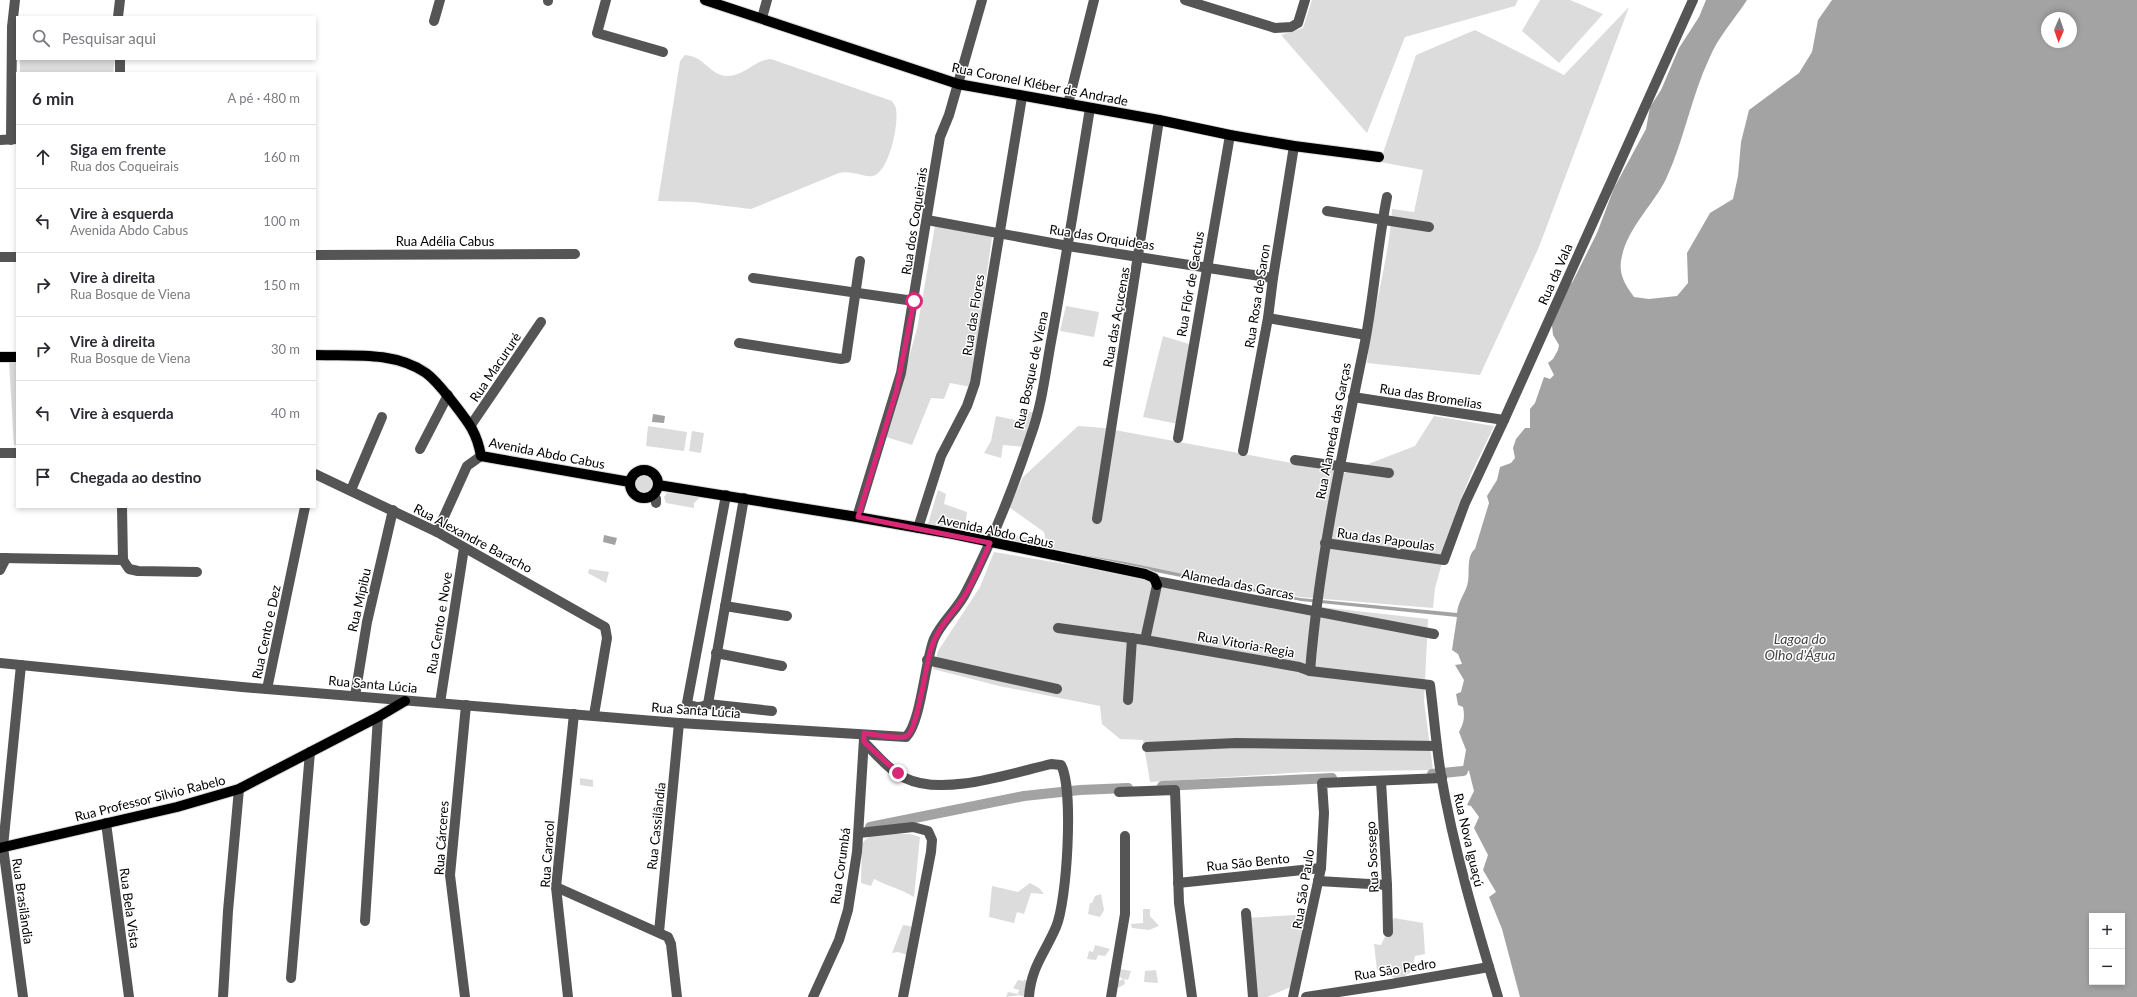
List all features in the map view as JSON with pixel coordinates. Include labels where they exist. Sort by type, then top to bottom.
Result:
[{"type":"main road","name":"Rua Coronel Kléber de Andrade","points":[[705,0],[958,84],[1022,97],[1160,120],[1230,135],[1294,146],[1379,157]]},
{"type":"main road","name":"Avenida Abdo Cabus","points":[[316,355],[382,357],[398,360],[426,373],[448,395],[471,425],[478,439],[481,456],[630,482]]},
{"type":"main road","points":[[0,357],[16,357]]},
{"type":"main road","points":[[648,471],[655,476],[658,485],[653,500],[642,498],[634,494],[630,486],[630,482],[635,474],[648,471]]},
{"type":"main road","name":"Avenida Abdo Cabus","points":[[658,485],[726,495],[918,528],[1145,574],[1156,583]]},
{"type":"main road","name":"Rua Professor Silvio Rabelo","points":[[2,848],[106,823],[177,811],[239,790],[378,717],[405,701]]},
{"type":"street","points":[[0,140],[14,139],[12,27],[15,0]]},
{"type":"street","points":[[118,16],[120,0]]},
{"type":"street","points":[[434,21],[440,0]]},
{"type":"street","points":[[606,0],[597,33],[663,52]]},
{"type":"street","points":[[762,18],[767,0]]},
{"type":"street","name":"Rua dos Coqueirais","points":[[858,517],[896,392],[914,301],[940,137],[958,84],[982,0]]},
{"type":"street","points":[[1068,104],[1094,0]]},
{"type":"street","points":[[1185,0],[1275,28],[1292,27],[1298,24],[1305,0]]},
{"type":"street","name":"Rua da Vala","points":[[1444,560],[1465,503],[1504,420],[1693,0]]},
{"type":"street","points":[[120,60],[120,72]]},
{"type":"street","name":"Rua das Flores","points":[[918,528],[941,456],[966,406],[975,383],[998,233],[1022,97]]},
{"type":"street","name":"Rua Bosque de Viena","points":[[864,737],[906,737],[910,733],[915,723],[927,660],[935,638],[942,623],[965,595],[990,543],[1035,423],[1068,246],[1090,108]]},
{"type":"street","name":"Rua das Açucenas","points":[[1097,519],[1110,427],[1160,120]]},
{"type":"street","name":"Rua Flôr de Cactus","points":[[1178,438],[1230,135]]},
{"type":"street","name":"Rua Rosa de Saron","points":[[1244,451],[1268,318],[1294,146]]},
{"type":"street","name":"Rua Alameda das Garças","points":[[1310,671],[1316,598],[1339,467],[1366,335],[1387,197]]},
{"type":"street","points":[[1327,211],[1429,227]]},
{"type":"street","name":"Rua das Orquideas","points":[[927,220],[1068,246],[1273,278]]},
{"type":"street","name":"Rua Adélia Cabus","points":[[316,255],[575,254]]},
{"type":"street","points":[[0,257],[16,257]]},
{"type":"street","points":[[739,343],[841,359],[846,358],[857,293],[860,261]]},
{"type":"street","points":[[753,278],[914,301]]},
{"type":"street","points":[[1268,318],[1366,335]]},
{"type":"street","name":"Rua Macururé","points":[[471,425],[541,322]]},
{"type":"street","points":[[420,449],[448,395]]},
{"type":"street","name":"Rua das Bromelias","points":[[1354,397],[1504,420]]},
{"type":"street","points":[[351,490],[382,417]]},
{"type":"street","points":[[0,453],[16,453]]},
{"type":"street","points":[[437,532],[467,466],[481,456]]},
{"type":"street","points":[[1295,460],[1390,473]]},
{"type":"street","name":"Rua Alexandre Baracho","points":[[316,474],[437,532],[605,627],[607,638],[594,715]]},
{"type":"street","points":[[726,495],[687,699],[691,706],[704,706],[708,704],[772,711]]},
{"type":"street","points":[[708,704],[744,498]]},
{"type":"street","points":[[122,508],[123,560],[129,569],[138,571],[197,572]]},
{"type":"street","name":"Rua Cento e Dez","points":[[267,689],[305,508]]},
{"type":"street","name":"Rua Mipibu","points":[[355,696],[367,622],[393,510]]},
{"type":"street","name":"Rua das Papoulas","points":[[1325,543],[1444,560]]},
{"type":"street","name":"Rua Cento e Nove","points":[[440,702],[464,548]]},
{"type":"street","points":[[0,570],[3,558],[123,560]]},
{"type":"street","points":[[1145,640],[1156,583]]},
{"type":"street","name":"Alameda das Garcas","points":[[1156,583],[1434,634]]},
{"type":"street","points":[[725,606],[787,616]]},
{"type":"street","name":"Rua Vitoria-Regia","points":[[1058,628],[1145,640],[1299,667],[1310,671],[1430,685]]},
{"type":"street","points":[[1128,700],[1132,638]]},
{"type":"street","points":[[716,653],[782,666]]},
{"type":"street","points":[[927,660],[1058,688]]},
{"type":"street","name":"Rua Santa Lúcia","points":[[0,663],[405,701],[440,702],[679,723],[864,737]]},
{"type":"street","name":"Rua Brasilândia","points":[[21,665],[2,848],[23,997]]},
{"type":"street","name":"Rua Nova Iguaçú","points":[[1430,685],[1442,778],[1466,888],[1498,997]]},
{"type":"street","name":"Rua Cárceres","points":[[466,705],[450,875],[466,997]]},
{"type":"street","name":"Rua Caracol","points":[[568,997],[556,887],[574,714]]},
{"type":"street","points":[[365,921],[378,717]]},
{"type":"street","name":"Rua Cassilândia","points":[[659,932],[679,723]]},
{"type":"street","points":[[864,737],[898,773],[906,778],[924,783],[946,785],[969,783],[1056,763],[1061,765],[1067,792],[1068,816],[1062,902],[1057,926],[1036,966],[1029,997]]},
{"type":"street","name":"Rua Corumbá","points":[[813,997],[844,927],[859,833],[864,737]]},
{"type":"street","points":[[1147,747],[1236,743],[1437,746]]},
{"type":"street","points":[[291,978],[310,752]]},
{"type":"street","points":[[1381,781],[1442,778]]},
{"type":"street","name":"Rua São Paulo","points":[[1294,997],[1308,938],[1321,868],[1324,813],[1322,783],[1381,781]]},
{"type":"street","name":"Rua Sossego","points":[[1381,781],[1387,884],[1388,932]]},
{"type":"street","points":[[224,997],[226,942],[239,790]]},
{"type":"street","points":[[1119,792],[1175,790],[1178,883],[1192,997]]},
{"type":"street","name":"Rua Bela Vista","points":[[106,823],[129,997]]},
{"type":"street","points":[[859,833],[913,827],[928,832],[932,840],[903,997]]},
{"type":"street","points":[[1111,997],[1125,914],[1125,836]]},
{"type":"street","name":"Rua São Bento","points":[[1178,883],[1321,868]]},
{"type":"street","points":[[1318,881],[1387,884]]},
{"type":"street","points":[[556,887],[659,932],[670,940],[677,997]]},
{"type":"street","points":[[1246,913],[1254,997]]},
{"type":"street","name":"Rua São Pedro","points":[[1306,997],[1391,984],[1489,966]]},
{"type":"shaded area","points":[[1312,0],[1518,0],[1515,6],[1405,37],[1367,133],[1281,35],[1303,28]]},
{"type":"shaded area","points":[[1540,0],[1570,0],[1603,14],[1559,63],[1522,31]]},
{"type":"shaded area","points":[[1629,7],[1539,247],[1480,375],[1367,363],[1369,344],[1388,248],[1392,209],[1414,212],[1423,170],[1380,162],[1416,55],[1475,30],[1564,75]]},
{"type":"shaded area","points":[[685,55],[692,56],[720,75],[726,76],[738,74],[759,62],[771,59],[892,101],[896,108],[896,125],[892,147],[884,166],[879,173],[873,176],[849,172],[839,173],[751,209],[693,202],[658,201],[680,61]]},
{"type":"shaded area","points":[[20,60],[115,60],[113,72],[20,72]]},
{"type":"shaded area","points":[[935,226],[992,237],[971,387],[950,383],[944,399],[931,398],[912,445],[886,437],[917,329]]},
{"type":"shaded area","points":[[1066,306],[1099,312],[1094,337],[1060,331]]},
{"type":"shaded area","points":[[1163,336],[1192,345],[1178,424],[1143,417]]},
{"type":"shaded area","points":[[9,363],[16,363],[16,445],[14,445]]},
{"type":"shaded area","points":[[1029,412],[1036,412],[1026,447],[1003,445],[1001,458],[984,453],[991,441],[996,416],[1026,422]]},
{"type":"shaded area","points":[[1434,416],[1494,426],[1471,474],[1457,509],[1435,588],[1433,608],[1300,597],[998,538],[999,532],[1046,541],[1044,532],[1009,507],[1023,477],[1078,426],[1104,428],[1345,473],[1415,446]]},
{"type":"shaded area","points":[[648,426],[687,432],[684,451],[646,446]]},
{"type":"shaded area","points":[[692,431],[704,433],[701,453],[689,451]]},
{"type":"shaded area","points":[[644,474],[652,477],[655,485],[652,493],[644,496],[636,493],[633,485],[636,477]]},
{"type":"shaded area","points":[[938,490],[946,494],[944,504],[967,512],[964,534],[927,527]]},
{"type":"shaded area","points":[[667,493],[701,496],[694,503],[694,508],[666,503],[664,497]]},
{"type":"shaded area","points":[[994,552],[1321,607],[1428,619],[1424,701],[1433,770],[1307,772],[1150,782],[1143,740],[1120,739],[1102,724],[1100,706],[999,686],[933,669],[938,651],[980,587]]},
{"type":"shaded area","points":[[589,569],[609,572],[606,583],[588,573]]},
{"type":"shaded area","points":[[580,778],[593,780],[593,787],[580,785]]},
{"type":"shaded area","points":[[872,834],[910,834],[920,837],[914,897],[874,879],[871,886],[861,883],[862,843]]},
{"type":"shaded area","points":[[1030,883],[1039,888],[1044,894],[1031,893],[1024,914],[1017,912],[1014,923],[989,917],[992,886],[1018,892]]},
{"type":"shaded area","points":[[1101,894],[1104,910],[1100,917],[1088,914],[1090,903],[1092,903],[1095,896]]},
{"type":"shaded area","points":[[1143,909],[1150,909],[1150,916],[1159,926],[1149,930],[1132,928],[1131,924],[1143,923]]},
{"type":"shaded area","points":[[1312,914],[1293,986],[1267,997],[1257,997],[1246,918]]},
{"type":"shaded area","points":[[1394,918],[1423,923],[1425,954],[1415,956],[1412,971],[1399,980],[1377,970],[1374,944],[1381,945]]},
{"type":"shaded area","points":[[903,925],[914,927],[907,955],[898,952],[892,953]]},
{"type":"shaded area","points":[[1095,945],[1110,949],[1105,956],[1098,955],[1096,960],[1087,959],[1089,951],[1093,952]]},
{"type":"shaded area","points":[[1120,969],[1131,971],[1128,980],[1124,979],[1125,984],[1118,988],[1115,983],[1123,979],[1120,977]]},
{"type":"shaded area","points":[[1156,970],[1158,983],[1144,982],[1145,971]]},
{"type":"shaded area","points":[[1024,979],[1030,983],[1025,997],[1019,995],[1006,997],[1008,992],[1018,994],[1019,990],[1013,988],[1018,980],[1024,981]]},
{"type":"water","name":"Lagoa do Olho d'Água","points":[[1706,0],[1747,0],[1713,51],[1697,88],[1678,150],[1666,179],[1634,228],[1624,249],[1621,261],[1622,276],[1634,297],[1649,299],[1677,296],[1688,283],[1687,253],[1710,213],[1733,199],[1738,176],[1741,142],[1749,110],[1799,73],[1812,52],[1818,20],[1832,0],[2137,0],[2137,997],[1520,997],[1502,929],[1489,897],[1496,892],[1483,870],[1488,855],[1474,828],[1479,817],[1471,806],[1467,805],[1474,791],[1469,771],[1463,767],[1466,750],[1459,732],[1464,720],[1464,714],[1463,707],[1458,705],[1456,694],[1461,692],[1464,680],[1455,665],[1462,664],[1458,654],[1452,650],[1457,617],[1301,601],[1001,541],[1125,562],[1300,598],[1457,613],[1468,582],[1470,557],[1475,549],[1489,503],[1487,496],[1497,480],[1500,467],[1511,463],[1515,458],[1513,448],[1516,439],[1525,428],[1530,428],[1530,409],[1535,403],[1544,377],[1550,379],[1554,375],[1548,363],[1553,359],[1559,345],[1553,335],[1552,325],[1567,289],[1573,281],[1597,233],[1614,188],[1646,129],[1650,107],[1661,90],[1679,48],[1699,17]]},
{"type":"water","points":[[653,414],[665,416],[664,423],[652,422]]},
{"type":"water","points":[[604,535],[617,538],[615,545],[603,542]]},
{"type":"waterway","points":[[1432,774],[1463,771]]},
{"type":"waterway","points":[[1162,786],[1332,778]]},
{"type":"waterway","points":[[870,827],[1024,796],[1080,790],[1128,788]]},
{"type":"route","points":[[898,773],[884,762],[864,742],[864,733],[906,737],[910,733],[915,723],[927,660],[935,638],[942,623],[965,595],[990,543],[953,534],[858,517],[901,373],[914,301]]}]
